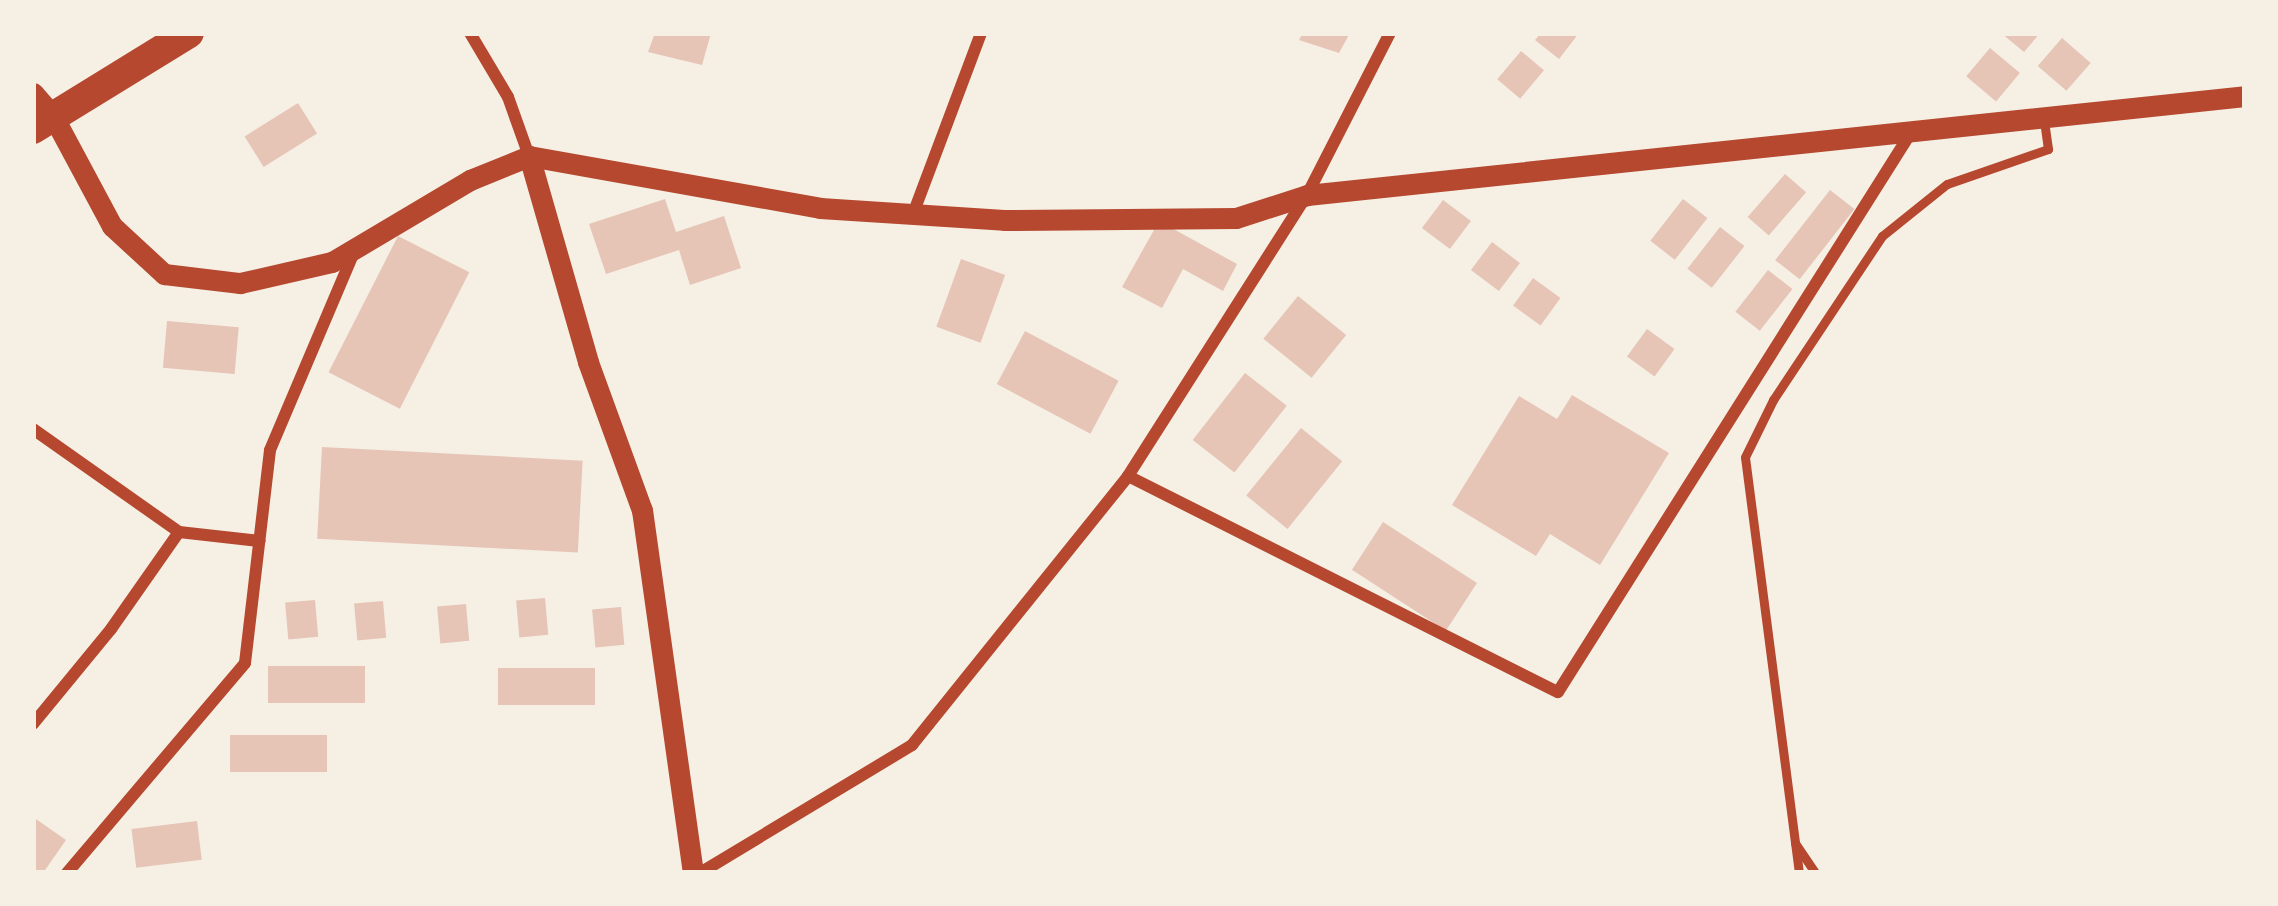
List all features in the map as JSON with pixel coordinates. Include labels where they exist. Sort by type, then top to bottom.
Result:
[{"type":"highway","points":[[40,113],[189,33]]},
{"type":"street","points":[[470,33],[508,97],[529,155],[588,362],[641,509],[696,873],[912,745],[1128,476],[1306,195],[1390,33]]},
{"type":"street","points":[[913,214],[981,33]]},
{"type":"street","points":[[40,113],[112,226],[164,274],[241,283],[332,262],[470,180],[529,155],[820,208],[1004,220],[1236,218],[1306,195],[2245,96]]},
{"type":"street","points":[[1128,476],[1558,692],[1912,131]]},
{"type":"street","points":[[67,873],[245,663],[270,450],[355,250]]},
{"type":"street","points":[[33,429],[178,532],[259,542]]},
{"type":"street","points":[[33,724],[111,628],[178,532]]},
{"type":"lane","points":[[1799,873],[1745,457],[1773,400],[1882,236],[1947,184],[2048,149],[2044,118]]},
{"type":"lane","points":[[1791,838],[1815,873]]},
{"type":"building","points":[[655,33],[711,33],[702,65],[648,52]]},
{"type":"building","points":[[1303,33],[1350,33],[1339,53],[1299,40]]},
{"type":"building","points":[[1541,33],[1579,33],[1559,59],[1535,40]]},
{"type":"building","points":[[2001,33],[2040,33],[2024,52]]},
{"type":"building","points":[[2062,38],[2091,63],[2066,91],[2038,66]]},
{"type":"building","points":[[1990,48],[2020,73],[1996,101],[1966,76]]},
{"type":"building","points":[[1521,51],[1544,70],[1520,99],[1497,79]]},
{"type":"building","points":[[298,103],[317,134],[264,167],[245,136]]},
{"type":"building","points":[[1785,174],[1806,192],[1769,235],[1748,217]]},
{"type":"building","points":[[1830,190],[1854,209],[1800,279],[1775,260]]},
{"type":"building","points":[[665,199],[676,232],[724,216],[741,268],[690,285],[679,250],[606,274],[589,224]]},
{"type":"building","points":[[1683,199],[1707,218],[1675,260],[1650,241]]},
{"type":"building","points":[[1443,200],[1471,221],[1450,249],[1422,228]]},
{"type":"building","points":[[1159,221],[1237,264],[1223,291],[1183,269],[1162,308],[1122,287]]},
{"type":"building","points":[[1720,227],[1744,246],[1712,288],[1687,269]]},
{"type":"building","points":[[398,236],[469,272],[400,409],[329,372]]},
{"type":"building","points":[[1492,242],[1520,263],[1499,291],[1471,270]]},
{"type":"building","points":[[961,259],[1005,275],[981,343],[936,327]]},
{"type":"building","points":[[1768,270],[1792,289],[1760,331],[1735,312]]},
{"type":"building","points":[[1533,278],[1561,298],[1541,325],[1513,306]]},
{"type":"building","points":[[1298,296],[1346,335],[1312,378],[1263,339]]},
{"type":"building","points":[[167,321],[239,327],[235,374],[163,368]]},
{"type":"building","points":[[1647,329],[1675,349],[1655,376],[1627,357]]},
{"type":"building","points":[[1025,331],[1119,381],[1090,434],[997,384]]},
{"type":"building","points":[[1245,373],[1287,406],[1234,473],[1193,440]]},
{"type":"building","points":[[1572,395],[1669,453],[1600,565],[1550,534],[1536,556],[1452,505],[1519,396],[1557,419]]},
{"type":"building","points":[[1301,428],[1342,461],[1287,529],[1246,496]]},
{"type":"building","points":[[322,447],[583,461],[578,553],[317,539]]},
{"type":"building","points":[[1383,522],[1477,583],[1446,631],[1352,570]]},
{"type":"building","points":[[545,598],[548,635],[519,637],[516,601]]},
{"type":"building","points":[[315,600],[318,637],[288,639],[285,603]]},
{"type":"building","points":[[383,601],[386,638],[357,640],[354,604]]},
{"type":"building","points":[[466,604],[469,641],[440,643],[437,607]]},
{"type":"building","points":[[621,607],[624,645],[595,647],[592,610]]},
{"type":"building","points":[[268,666],[365,666],[365,703],[268,703]]},
{"type":"building","points":[[498,668],[595,668],[595,705],[498,705]]},
{"type":"building","points":[[230,735],[327,735],[327,772],[230,772]]},
{"type":"building","points":[[33,817],[66,840],[43,873],[33,873]]},
{"type":"building","points":[[197,821],[202,860],[136,868],[131,829]]}]
